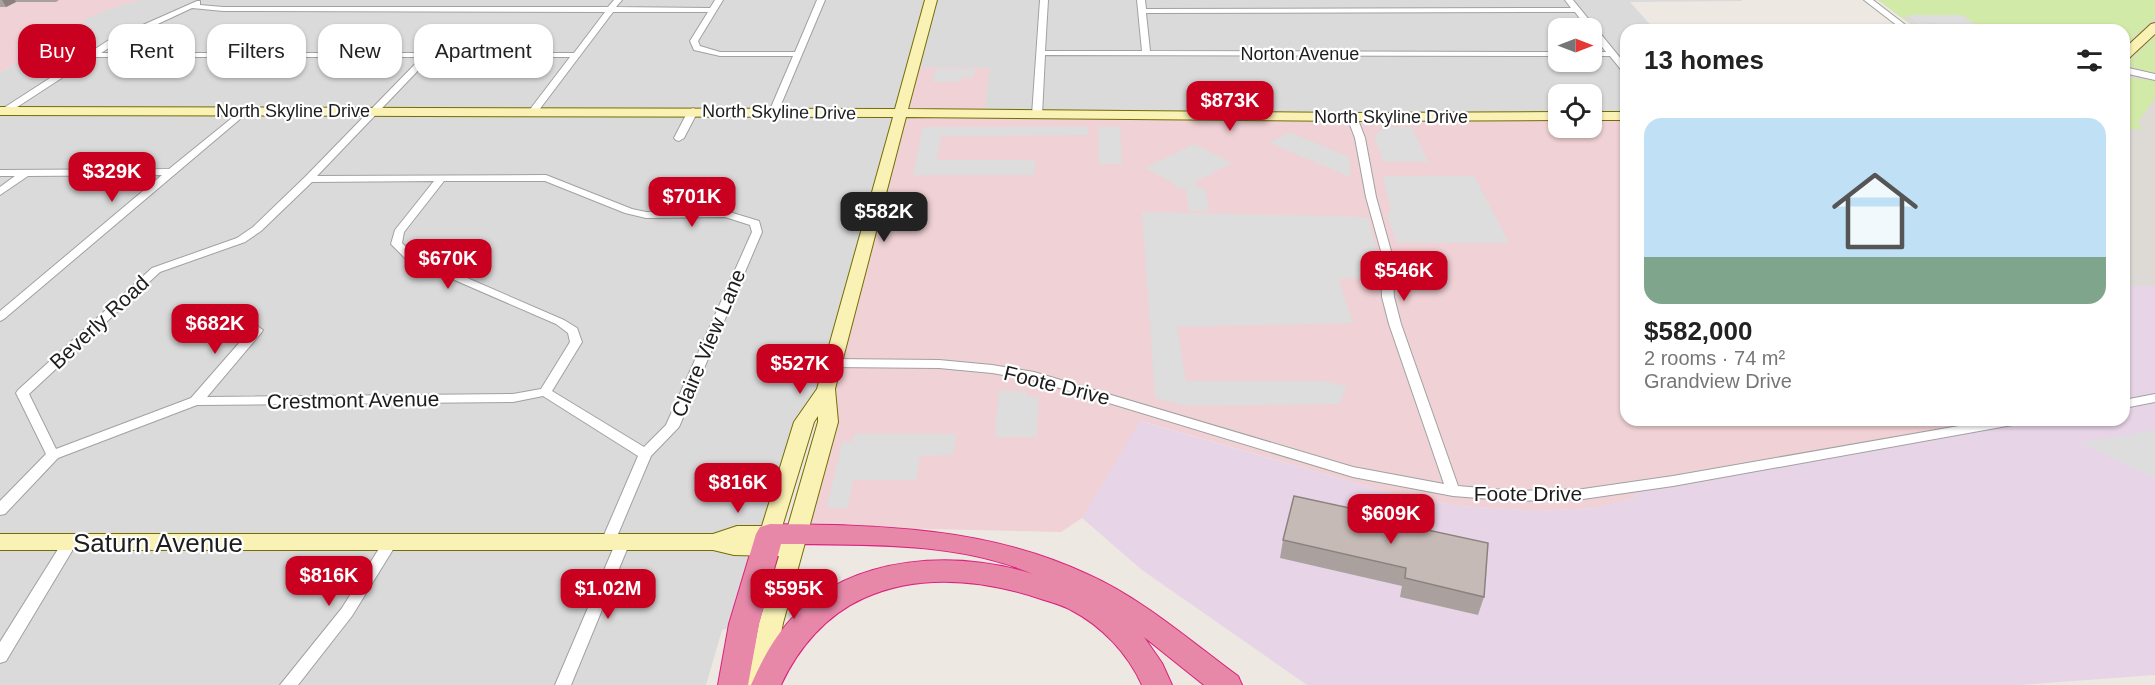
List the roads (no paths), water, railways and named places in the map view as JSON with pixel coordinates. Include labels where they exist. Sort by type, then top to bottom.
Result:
[{"type":"highway","points":[[781,541],[922,538],[970,544],[1013,555],[1061,573],[1121,606],[1227,685]]},
{"type":"highway","points":[[781,541],[951,555],[983,561],[1033,577],[1082,602],[1114,624],[1137,649],[1157,685]]},
{"type":"highway","points":[[733,685],[744,624],[781,541]]},
{"type":"highway","points":[[766,685],[774,666],[795,634],[813,616],[827,605],[869,583],[901,574],[942,571],[1001,576],[1082,602]]},
{"type":"main road","points":[[759,685],[781,541],[804,422],[826,389],[932,0]]},
{"type":"main road","points":[[2130,50],[2155,27]]},
{"type":"main road","name":"North Skyline Drive","points":[[3,111],[693,111],[1352,117],[1548,116]]},
{"type":"main road","points":[[1602,116],[1620,116]]},
{"type":"main road","name":"Saturn Avenue","points":[[0,542],[713,542],[734,548],[781,541]]},
{"type":"street","points":[[96,52],[134,31],[207,0]]},
{"type":"street","points":[[329,9],[344,0]]},
{"type":"street","points":[[532,112],[618,0]]},
{"type":"street","points":[[719,0],[694,41],[697,48],[720,54],[797,54]]},
{"type":"street","points":[[774,112],[821,0]]},
{"type":"street","points":[[1037,115],[1044,0]]},
{"type":"street","points":[[1141,0],[1146,53]]},
{"type":"street","points":[[1569,0],[1583,18]]},
{"type":"street","points":[[1868,0],[1900,24]]},
{"type":"street","points":[[191,6],[223,9],[713,10]]},
{"type":"street","points":[[1143,12],[1576,10]]},
{"type":"street","points":[[1602,42],[1620,63]]},
{"type":"street","name":"Norton Avenue","points":[[1041,53],[1548,54]]},
{"type":"street","points":[[1602,54],[1612,54]]},
{"type":"street","points":[[96,55],[414,56]]},
{"type":"street","points":[[553,55],[576,55]]},
{"type":"street","name":"Beverly Road","points":[[52,455],[22,393],[156,270],[241,240],[257,229],[414,71]]},
{"type":"street","points":[[2130,71],[2155,77]]},
{"type":"street","points":[[3,111],[54,78]]},
{"type":"street","points":[[0,316],[243,111]]},
{"type":"street","points":[[679,138],[693,111]]},
{"type":"street","points":[[1352,117],[1360,138],[1371,197],[1386,251],[1388,297],[1395,324],[1453,491]]},
{"type":"street","points":[[0,173],[171,172]]},
{"type":"street","points":[[0,192],[25,173]]},
{"type":"street","points":[[442,178],[399,232],[396,244],[410,257],[560,322],[573,331],[576,342],[545,393],[645,454]]},
{"type":"street","name":"Claire View Lane","points":[[309,179],[546,178],[629,211],[646,215],[726,213],[755,223],[757,232],[672,427],[645,454],[563,685]]},
{"type":"street","points":[[196,401],[257,330]]},
{"type":"street","name":"Foote Drive","points":[[833,363],[939,364],[1034,376],[1353,472],[1453,491],[1516,496],[1583,494],[1804,459],[1963,426]]},
{"type":"street","name":"Crestmont Avenue","points":[[52,455],[196,401],[490,398],[545,393]]},
{"type":"street","points":[[2130,403],[2155,398]]},
{"type":"street","points":[[0,510],[52,455]]},
{"type":"street","points":[[0,656],[70,542]]},
{"type":"street","points":[[288,685],[346,612],[390,543]]}]
